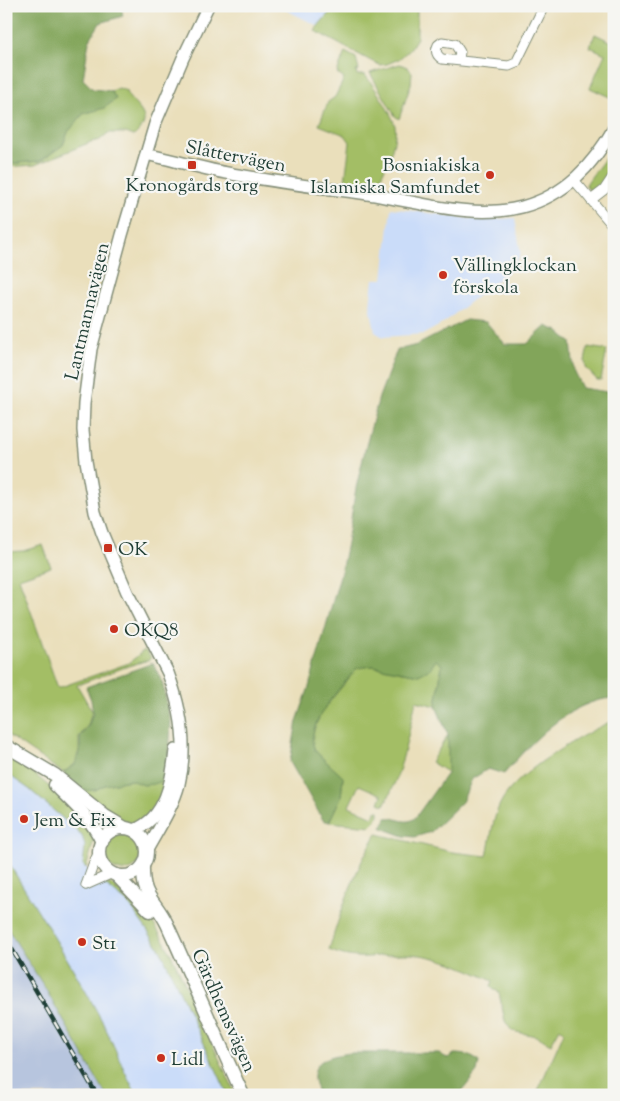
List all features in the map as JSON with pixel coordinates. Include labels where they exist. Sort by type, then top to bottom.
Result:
[{"type":"main road","points":[[6,746],[34,764],[56,775],[105,816],[143,838],[147,856],[143,866],[131,875],[114,874],[103,864],[101,847],[94,828],[77,807],[34,764]]},
{"type":"main road","points":[[101,847],[109,833],[119,828],[129,829]]},
{"type":"main road","name":"Gärdhemsvägen","points":[[143,866],[144,888],[147,895],[160,912],[243,1095]]},
{"type":"main road","name":"Gärdhemsvägen","points":[[114,874],[144,903],[173,940]]},
{"type":"street","name":"Lantmannavägen","points":[[147,850],[179,784],[182,765],[183,726],[174,687],[127,592],[102,533],[88,482],[83,430],[84,404],[91,349],[155,124],[165,98],[208,6]]},
{"type":"street","points":[[459,60],[509,66],[516,64],[544,6]]},
{"type":"street","name":"Slåttervägen","points":[[146,154],[227,173],[472,211],[492,212],[524,206],[552,194],[574,180],[599,153],[614,128]]},
{"type":"street","points":[[590,200],[604,190],[614,175]]},
{"type":"street","points":[[574,180],[614,226]]},
{"type":"street","name":"Lantmannavägen","points":[[129,829],[149,822],[157,813],[168,791],[174,764],[178,711]]},
{"type":"street","points":[[101,847],[86,885],[114,874]]},
{"type":"shaded area","points":[[278,6],[405,6],[358,46]]},
{"type":"shaded area","name":"Vällingklockan förskola","points":[[391,208],[481,220],[515,218],[521,255],[509,271],[442,324],[424,334],[383,337],[375,332],[370,305],[373,279],[383,279]]},
{"type":"shaded area","points":[[6,773],[29,789],[82,835],[85,846],[83,865],[129,904],[160,949],[228,1095],[137,1095],[126,1077],[101,1019],[6,859]]},
{"type":"shaded area","points":[[6,926],[45,988],[106,1095],[6,1095]]},
{"type":"green space","points":[[6,6],[121,6],[123,16],[100,23],[89,41],[83,79],[93,89],[111,91],[116,99],[104,108],[83,114],[68,132],[63,145],[40,161],[6,164]]},
{"type":"green space","points":[[333,6],[417,6],[417,38],[410,49],[399,59],[380,65],[315,31]]},
{"type":"green space","points":[[595,34],[614,43],[614,99],[590,88],[605,54],[590,47]]},
{"type":"green space","points":[[345,52],[356,58],[359,70],[356,71],[357,75],[365,75],[368,79],[386,107],[395,126],[389,157],[375,185],[345,181],[350,142],[345,135],[319,125],[328,102],[335,97],[344,79],[337,73]]},
{"type":"green space","points":[[400,64],[412,72],[411,84],[399,119],[395,116],[370,73]]},
{"type":"green space","points":[[119,88],[126,91],[144,117],[142,127],[134,136],[126,133],[108,133],[100,140],[35,165],[6,167],[6,164],[40,161],[63,145],[68,132],[83,114],[104,108],[116,99],[111,91]]},
{"type":"green space","points":[[614,147],[614,163],[599,189],[589,190],[586,185],[587,183]]},
{"type":"green space","points":[[466,320],[486,322],[505,344],[527,344],[546,326],[558,331],[571,342],[574,372],[582,388],[614,393],[614,508],[611,512],[614,557],[614,698],[582,706],[567,714],[539,736],[504,774],[488,769],[472,779],[462,802],[431,832],[415,837],[404,836],[382,828],[386,818],[408,821],[415,818],[448,772],[448,735],[436,706],[442,665],[436,660],[430,669],[419,675],[373,666],[357,668],[326,706],[314,729],[312,740],[315,750],[343,777],[341,797],[329,822],[323,820],[290,762],[297,721],[309,687],[341,572],[356,488],[379,397],[397,350],[417,345]]},
{"type":"green space","points":[[588,347],[607,350],[601,380],[597,380],[586,368],[585,361]]},
{"type":"green space","points":[[43,545],[51,567],[19,578],[58,688],[129,663],[143,651],[146,651],[151,658],[77,685],[92,711],[88,725],[79,737],[79,750],[75,764],[63,773],[6,734],[6,552],[23,551]]},
{"type":"green space","points":[[436,659],[442,665],[436,706],[416,701],[400,768],[384,805],[379,803],[382,795],[359,785],[349,806],[373,817],[375,811],[379,811],[379,815],[371,826],[329,822],[341,797],[343,778],[315,750],[313,740],[314,729],[326,707],[357,668],[372,666],[419,675]]},
{"type":"green space","points":[[153,663],[162,681],[171,721],[168,772],[163,781],[154,784],[144,785],[130,780],[105,785],[95,790],[82,791],[63,773],[76,764],[80,750],[80,737],[89,725],[93,712],[86,687]]},
{"type":"green space","points":[[461,714],[450,774],[431,762]]},
{"type":"green space","points":[[614,720],[614,1095],[536,1095],[564,1032],[560,1028],[551,1044],[536,1036],[512,1031],[505,1021],[499,993],[491,986],[493,981],[463,967],[420,955],[398,954],[360,957],[329,950],[343,905],[355,875],[377,834],[452,852],[487,856],[495,817],[500,804],[519,780],[534,767],[568,745]]},
{"type":"green space","points":[[6,754],[30,770],[55,792],[87,828],[94,840],[86,868],[83,865],[85,846],[82,835],[29,789],[6,773]]},
{"type":"green space","points":[[168,772],[158,806],[148,817],[135,824],[117,819],[82,791],[95,790],[105,785],[130,780],[144,785]]},
{"type":"green space","points":[[123,833],[137,838],[142,852],[137,866],[123,871],[109,866],[104,852],[109,838]]},
{"type":"green space","points":[[6,859],[90,999],[106,1028],[127,1077],[137,1095],[106,1095],[45,988],[6,926]]},
{"type":"green space","points":[[108,883],[124,891],[138,904],[162,938],[173,957],[236,1095],[228,1095],[160,949],[129,904],[104,884]]},
{"type":"green space","points":[[350,1053],[439,1053],[449,1058],[454,1054],[461,1054],[470,1056],[479,1062],[477,1072],[459,1095],[318,1095],[314,1077],[318,1064],[328,1058]]},
{"type":"railway","points":[[6,939],[97,1095]]},
{"type":"place","name":"Kronogårds torg","points":[[192,165]]},
{"type":"place","name":"Bosniakiska Islamiska Samfundet","points":[[490,175]]},
{"type":"place","name":"Vällingklockan förskola","points":[[443,275]]},
{"type":"place","name":"OK","points":[[108,548]]},
{"type":"place","name":"OKQ8","points":[[114,629]]},
{"type":"place","name":"Jem & Fix","points":[[24,819]]},
{"type":"place","name":"St1","points":[[82,942]]},
{"type":"place","name":"Lidl","points":[[161,1058]]}]
